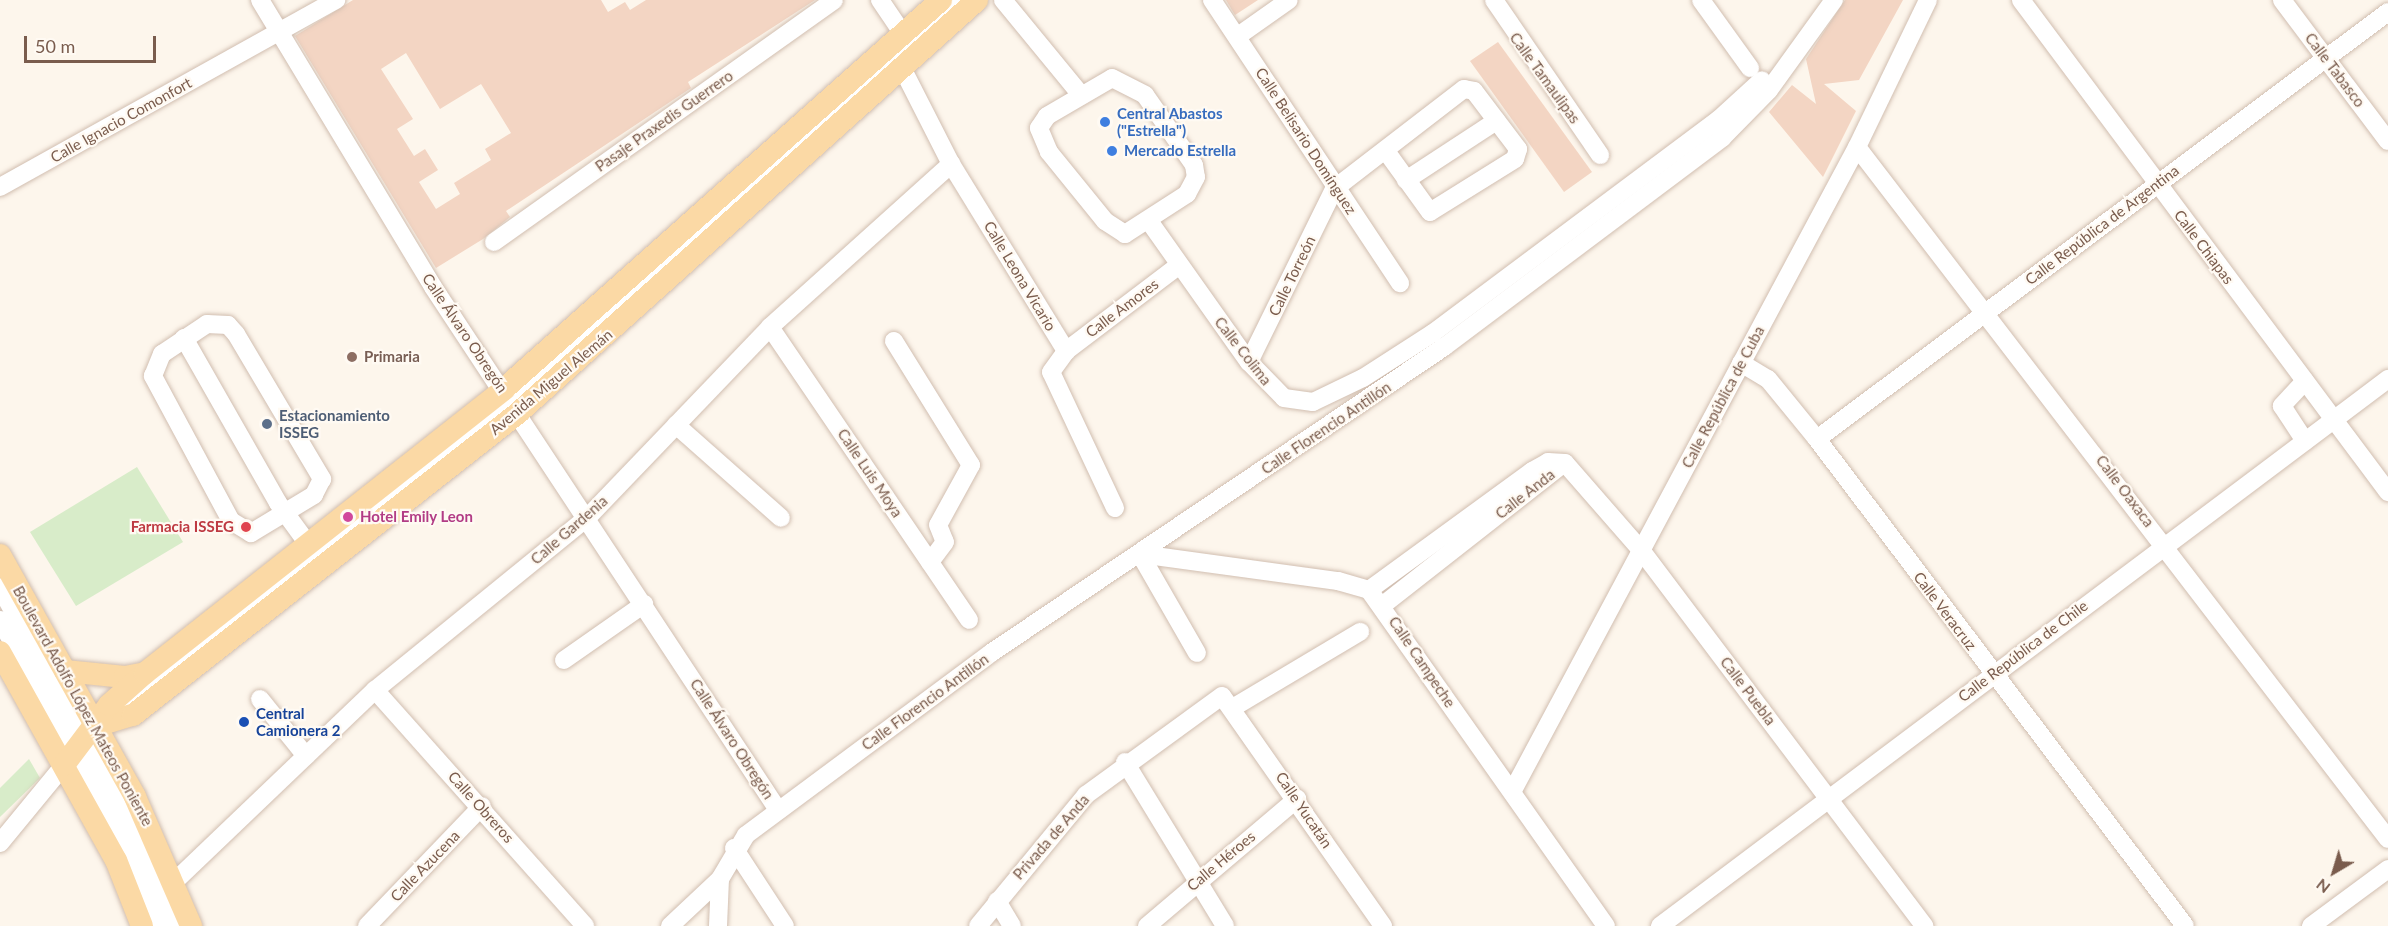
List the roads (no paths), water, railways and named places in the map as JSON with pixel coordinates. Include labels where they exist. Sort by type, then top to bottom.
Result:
[{"type":"main road","name":"Avenida Miguel Alemán","points":[[80,744],[133,715],[511,400],[897,51],[941,0]]},
{"type":"main road","name":"Avenida Miguel Alemán","points":[[897,51],[977,0]]},
{"type":"main road","name":"Avenida Miguel Alemán","points":[[80,744],[109,705],[145,673],[304,547],[511,400]]},
{"type":"main road","name":"Boulevard Adolfo López Mateos Poniente","points":[[0,555],[65,671],[80,744],[116,860],[142,926]]},
{"type":"main road","name":"Boulevard Adolfo López Mateos Poniente","points":[[0,652],[80,744],[174,882],[190,926]]},
{"type":"main road","points":[[65,671],[125,677],[145,673]]},
{"type":"street","name":"Calle Álvaro Obregón","points":[[260,0],[433,286],[511,400],[778,810]]},
{"type":"street","name":"Calle Ignacio Comonfort","points":[[0,186],[336,0]]},
{"type":"street","name":"Pasaje Praxedis Guerrero","points":[[494,242],[834,0]]},
{"type":"street","name":"Calle Leona Vicario","points":[[880,0],[897,51],[951,164],[1066,351]]},
{"type":"street","points":[[897,51],[961,0]]},
{"type":"street","points":[[1003,0],[1081,95]]},
{"type":"street","name":"Calle Belisario Domínguez","points":[[1212,0],[1238,36],[1334,189],[1400,283]]},
{"type":"street","points":[[1238,36],[1289,0]]},
{"type":"street","name":"Calle Tamaulipas","points":[[1494,0],[1600,155]]},
{"type":"street","points":[[1701,0],[1750,68]]},
{"type":"street","name":"Calle Colima","points":[[1149,221],[1249,362],[1284,398],[1313,402],[1363,378],[1433,333],[1743,100],[1819,0]]},
{"type":"street","name":"Calle Florencio Antillón","points":[[734,848],[778,810],[991,652],[1140,554],[1444,347],[1722,138],[1769,90],[1834,0]]},
{"type":"street","name":"Calle República de Cuba","points":[[1512,792],[1857,147],[1928,0]]},
{"type":"street","name":"Calle Chiapas","points":[[2021,0],[2388,492]]},
{"type":"street","name":"Calle Tabasco","points":[[2282,0],[2388,141]]},
{"type":"street","name":"Calle República de Argentina","points":[[1817,439],[2388,12]]},
{"type":"street","points":[[1112,78],[1131,83],[1194,165],[1194,185],[1149,221],[1125,234],[1114,231],[1043,142],[1042,123],[1081,95],[1112,78]]},
{"type":"street","points":[[1334,189],[1464,89],[1474,91],[1518,149],[1515,159],[1436,212],[1424,208],[1386,151]]},
{"type":"street","points":[[1406,180],[1496,121]]},
{"type":"street","name":"Calle Oaxaca","points":[[1857,147],[1987,310],[2388,839]]},
{"type":"street","name":"Calle Gardenia","points":[[174,882],[375,690],[588,518],[770,327],[951,164]]},
{"type":"street","name":"Calle Torreón","points":[[1249,362],[1334,189]]},
{"type":"street","name":"Calle Amores","points":[[1066,351],[1179,266]]},
{"type":"street","points":[[207,324],[228,325],[320,472],[314,495],[282,511],[251,533],[231,521],[160,395],[153,376],[156,365],[184,338],[207,324]]},
{"type":"street","name":"Calle Luis Moya","points":[[770,327],[969,620]]},
{"type":"street","points":[[184,338],[304,547]]},
{"type":"street","points":[[894,341],[971,465],[938,525],[945,542],[930,562]]},
{"type":"street","points":[[1066,351],[1052,381],[1115,508]]},
{"type":"street","name":"Calle Veracruz","points":[[1741,363],[1768,379],[1817,439],[1991,674],[2185,926]]},
{"type":"street","name":"Calle República de Chile","points":[[1660,926],[1991,674],[2388,379]]},
{"type":"street","points":[[2305,381],[2282,406],[2305,441]]},
{"type":"street","points":[[676,425],[781,518]]},
{"type":"street","name":"Calle Anda","points":[[1369,590],[1532,471],[1548,462],[1565,463]]},
{"type":"street","name":"Calle Puebla","points":[[1565,463],[1641,550],[1924,926]]},
{"type":"street","name":"Calle Anda","points":[[1383,605],[1565,463]]},
{"type":"street","points":[[1140,554],[1338,581],[1369,590]]},
{"type":"street","points":[[1140,554],[1197,653]]},
{"type":"street","points":[[0,587],[176,926]]},
{"type":"street","name":"Calle Campeche","points":[[1369,590],[1383,605],[1606,926]]},
{"type":"street","points":[[564,660],[644,604]]},
{"type":"street","points":[[0,620],[80,744],[130,852],[159,926]]},
{"type":"street","points":[[1228,701],[1360,633]]},
{"type":"street","name":"Calle Obreros","points":[[375,690],[482,806],[585,926]]},
{"type":"street","points":[[260,699],[306,756]]},
{"type":"street","name":"Privada de Anda","points":[[978,926],[1065,817],[1125,762],[1228,701]]},
{"type":"street","name":"Calle Yucatán","points":[[1228,701],[1383,926]]},
{"type":"street","points":[[0,843],[80,744]]},
{"type":"street","points":[[1125,762],[1226,926]]},
{"type":"street","name":"Calle Héroes","points":[[1147,926],[1197,880],[1297,799]]},
{"type":"street","name":"Calle Azucena","points":[[368,926],[482,806]]},
{"type":"street","points":[[718,926],[720,879],[734,848]]},
{"type":"street","points":[[734,848],[785,926]]},
{"type":"street","points":[[2311,926],[2388,869]]},
{"type":"street","points":[[670,926],[720,879]]},
{"type":"street","points":[[997,901],[1012,926]]},
{"type":"place","name":"Central Abastos (\"Estrella\")","points":[[1105,122]]},
{"type":"place","name":"Mercado Estrella","points":[[1112,151]]},
{"type":"place","name":"Primaria","points":[[352,357]]},
{"type":"place","name":"Estacionamiento ISSEG","points":[[267,424]]},
{"type":"place","name":"Hotel Emily Leon","points":[[348,517]]},
{"type":"place","name":"Farmacia ISSEG","points":[[246,527]]},
{"type":"place","name":"Central Camionera 2","points":[[244,722]]}]
